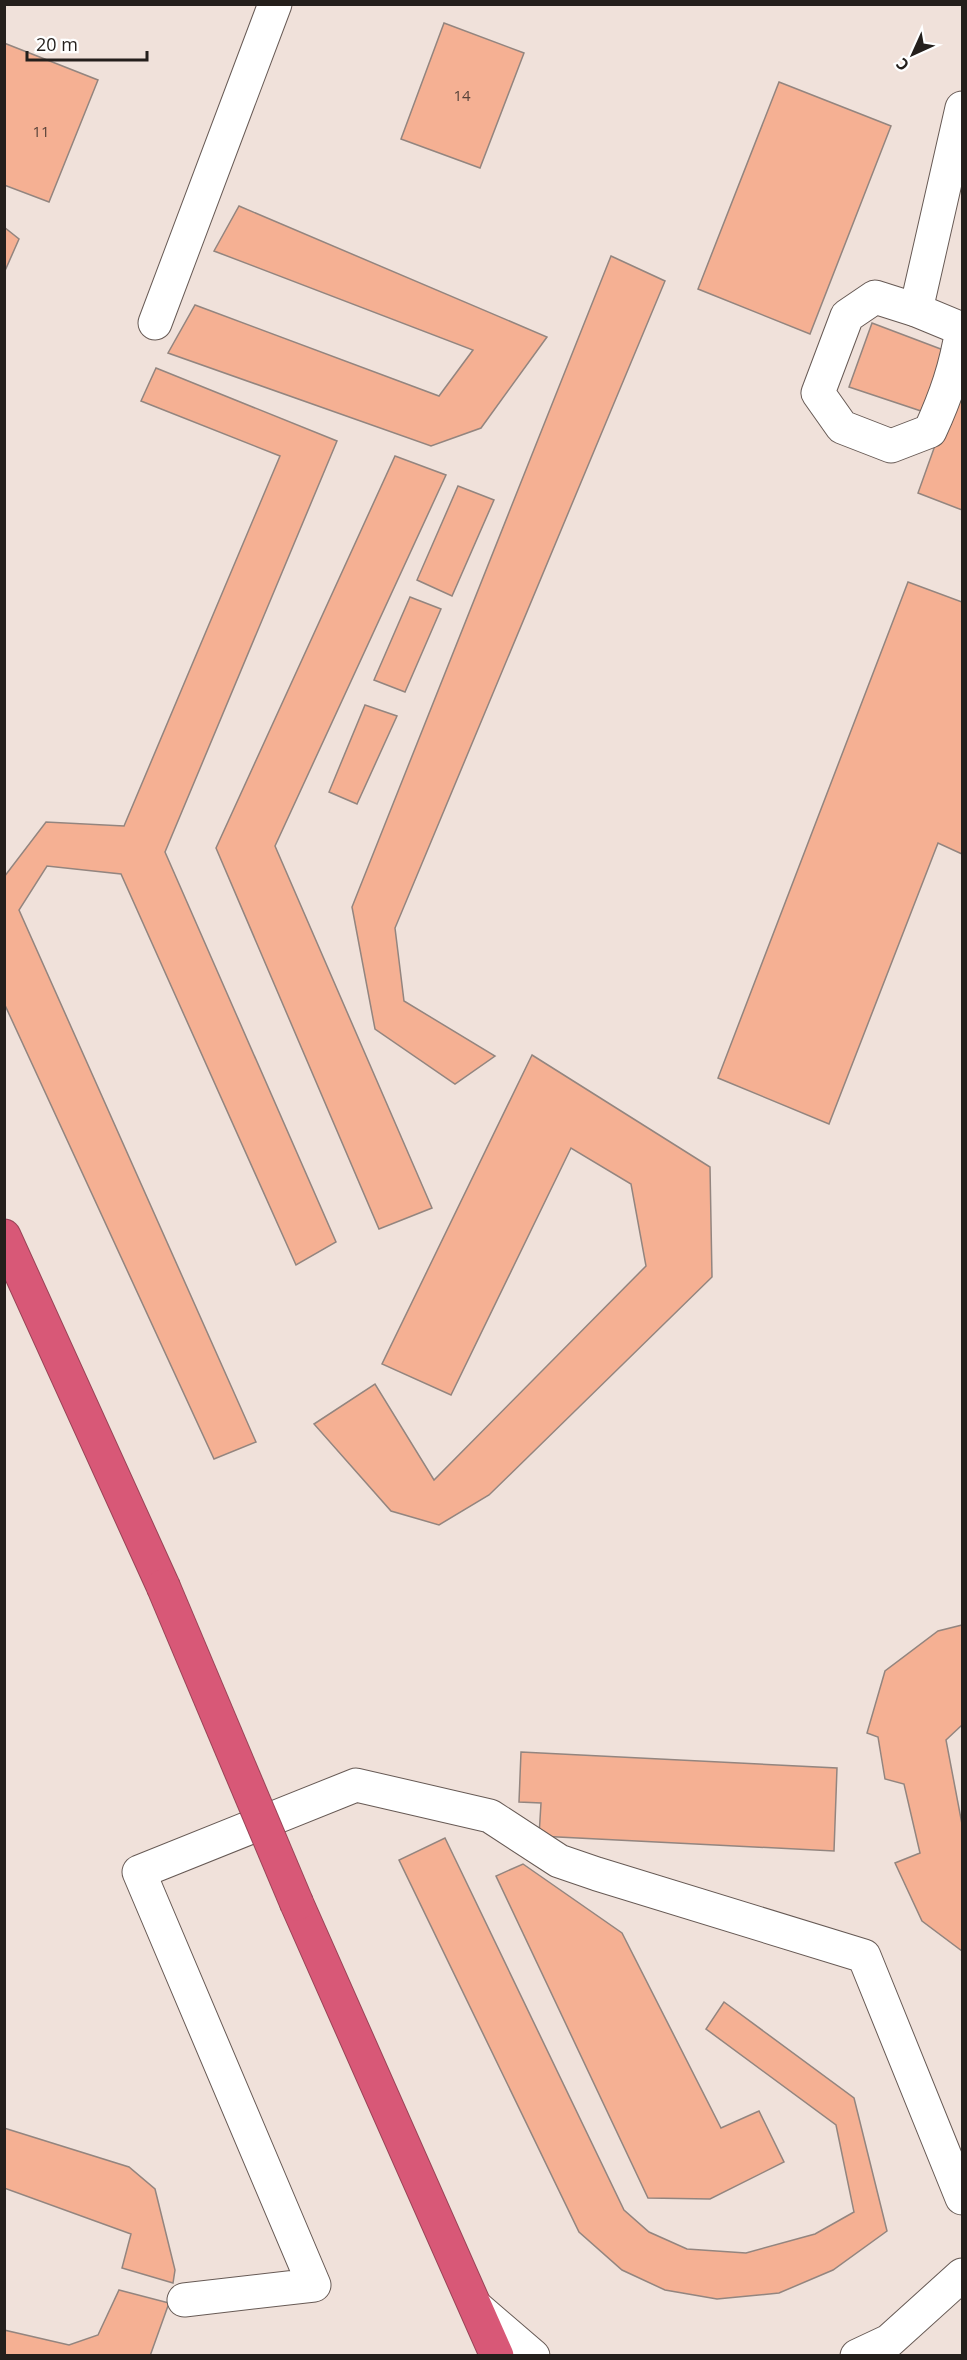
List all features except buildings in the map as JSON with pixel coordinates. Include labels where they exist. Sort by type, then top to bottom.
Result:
[{"type":"highway","points":[[4,1236],[163,1586],[297,1904],[497,2355]]},
{"type":"street","points":[[155,323],[275,4]]},
{"type":"street","points":[[916,310],[963,108]]},
{"type":"street","points":[[875,297],[916,310],[962,329],[956,364],[930,431],[891,446],[842,426],[818,393],[847,316],[875,297]]},
{"type":"street","points":[[184,2300],[314,2285],[139,1872],[357,1785],[490,1816],[569,1864],[864,1956],[963,2198]]},
{"type":"street","points":[[857,2355],[889,2341],[963,2275]]},
{"type":"street","points":[[476,2307],[533,2355]]}]
